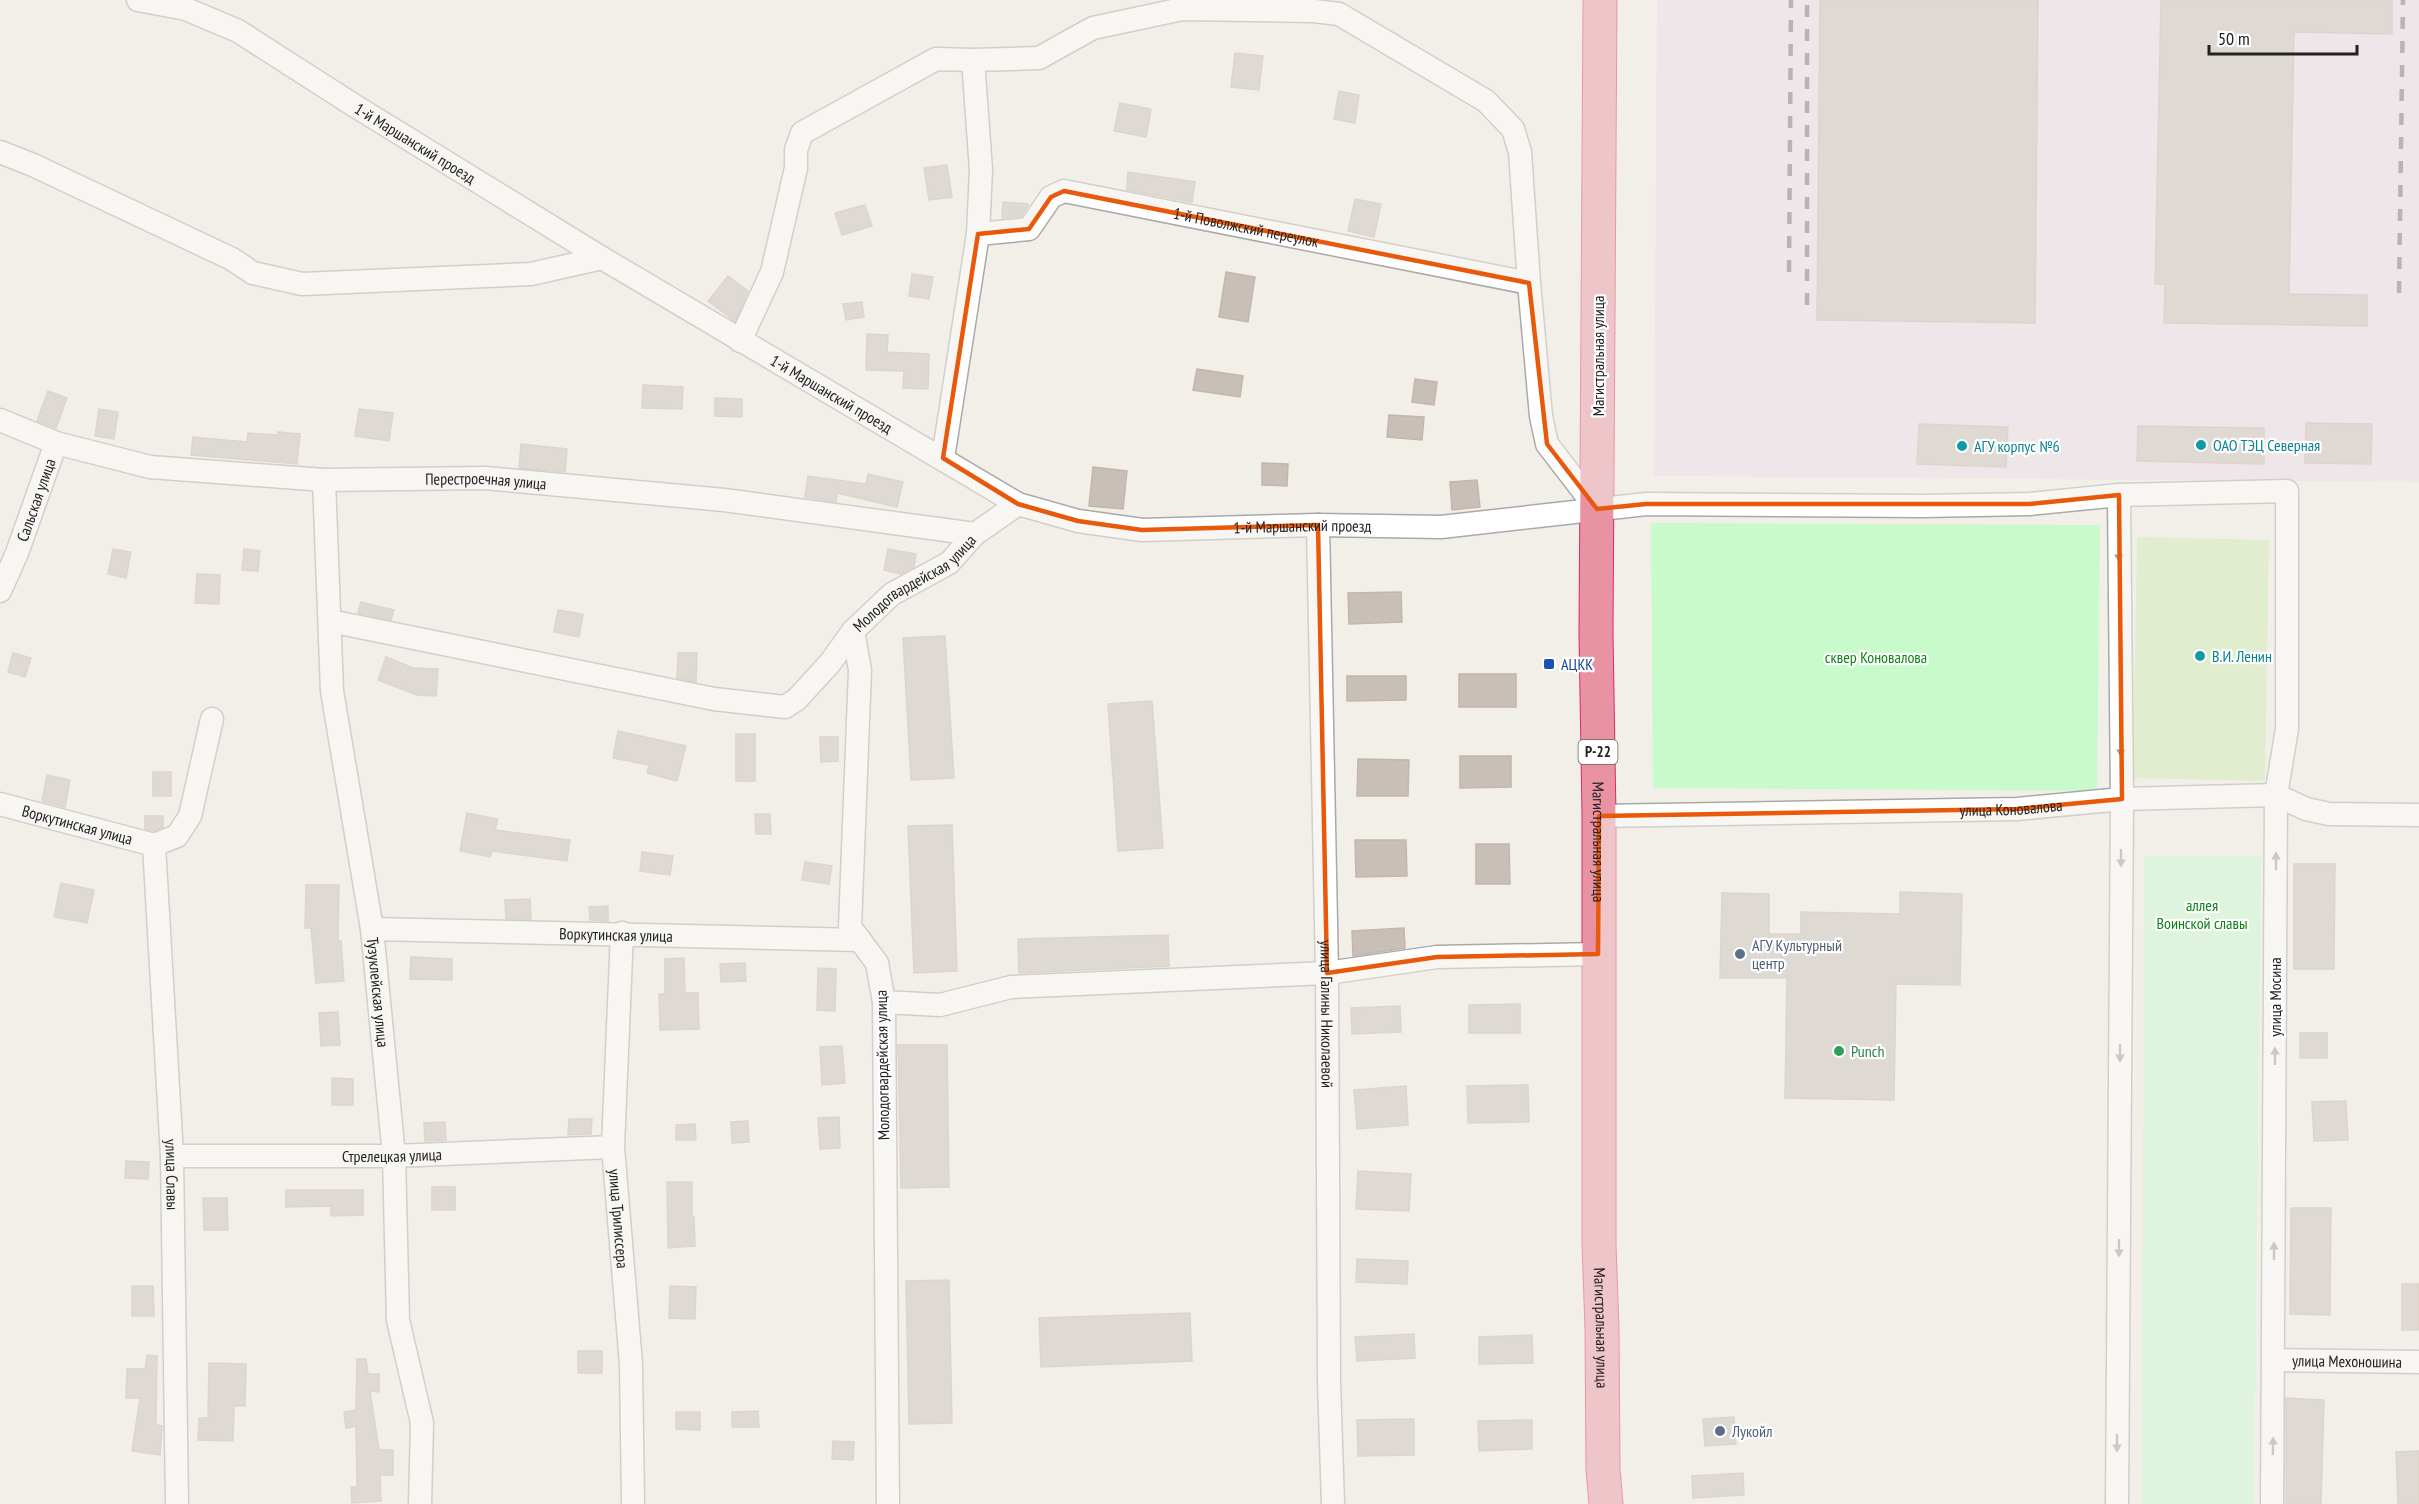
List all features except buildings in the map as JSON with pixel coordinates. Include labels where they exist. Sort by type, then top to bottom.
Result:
[{"type":"highway","name":"Магистральная улица","points":[[1600,0],[1596,633],[1599,816],[1599,1244],[1603,1469],[1606,1504]]},
{"type":"street","name":"1-й Маршанский проезд","points":[[138,0],[186,9],[238,31],[354,106],[602,258],[1018,504],[1078,521],[1142,530],[1318,525],[1441,527],[1646,504],[1923,506],[2030,504],[2119,495],[2287,491]]},
{"type":"street","points":[[740,341],[772,273],[796,168],[796,150],[801,133],[936,59],[1039,58],[1092,28],[1182,9],[1314,11],[1339,14],[1486,101],[1513,129],[1520,152],[1541,416],[1547,444],[1597,509]]},
{"type":"street","points":[[943,458],[978,234],[981,170],[973,60]]},
{"type":"street","points":[[0,152],[33,165],[232,259],[253,273],[302,284],[531,274],[602,258]]},
{"type":"street","name":"1-й Поволжский переулок","points":[[978,234],[1029,229],[1051,197],[1065,190],[1529,283]]},
{"type":"street","name":"Перестроечная улица","points":[[0,420],[56,443],[150,466],[324,480],[485,478],[724,500],[975,534]]},
{"type":"street","name":"Сальская улица","points":[[0,591],[17,553],[56,443]]},
{"type":"street","name":"Тузуклейская улица","points":[[324,480],[332,691],[372,929],[394,1156],[398,1320],[422,1423],[420,1504]]},
{"type":"street","name":"улица Мосина","points":[[2272,1504],[2276,795],[2287,729],[2287,491]]},
{"type":"street","points":[[2117,1504],[2122,799],[2119,495]]},
{"type":"street","name":"Молодогвардейская улица","points":[[888,1504],[884,1002],[877,963],[850,927],[860,670],[853,631],[892,594],[949,563],[975,534],[1018,504]]},
{"type":"street","name":"улица Галины Николаевой","points":[[1318,525],[1327,973],[1329,1382],[1333,1504]]},
{"type":"street","points":[[330,621],[714,699],[785,707],[797,699],[830,663],[853,631]]},
{"type":"street","points":[[154,845],[177,836],[190,816],[212,719]]},
{"type":"street","name":"улица Коновалова","points":[[1599,816],[2017,809],[2122,799],[2276,795],[2306,809],[2329,814],[2419,815]]},
{"type":"street","name":"Воркутинская улица","points":[[0,804],[154,845]]},
{"type":"street","name":"улица Славы","points":[[154,845],[172,1156],[177,1504]]},
{"type":"street","name":"Воркутинская улица","points":[[372,929],[860,940]]},
{"type":"street","name":"улица Трилиссера","points":[[622,933],[613,1147],[631,1364],[633,1504]]},
{"type":"street","points":[[884,1002],[940,1005],[1011,987],[1327,973],[1437,957],[1598,954]]},
{"type":"street","name":"Стрелецкая улица","points":[[172,1156],[394,1156],[613,1147]]},
{"type":"street","name":"улица Мехоношина","points":[[2273,1360],[2419,1362]]},
{"type":"highlighted area","points":[[1064,191],[1529,283],[1547,444],[1597,509],[1646,504],[2030,504],[2119,495],[2122,799],[2017,809],[1599,816],[1598,954],[1437,957],[1327,973],[1318,525],[1142,530],[1078,521],[1018,504],[943,458],[978,234],[1029,229],[1051,197]]},
{"type":"shaded area","points":[[1657,0],[2419,0],[2419,482],[1654,476]]},
{"type":"green space","name":"сквер Коновалова","points":[[1651,523],[2100,525],[2097,791],[1653,788]]},
{"type":"green space","points":[[2137,537],[2269,540],[2265,781],[2133,778]]},
{"type":"green space","name":"аллея Воинской славы","points":[[2144,856],[2261,856],[2254,1504],[2142,1504]]},
{"type":"railway","points":[[1789,272],[1791,0]]},
{"type":"railway","points":[[1807,0],[1807,305]]},
{"type":"railway","points":[[2399,293],[2403,0]]},
{"type":"place","name":"ОАО ТЭЦ Северная","points":[[2201,445]]},
{"type":"place","name":"АГУ корпус №6","points":[[1962,446]]},
{"type":"place","name":"В.И. Ленин","points":[[2200,656]]},
{"type":"place","name":"АЦКК","points":[[1549,664]]},
{"type":"place","name":"АГУ Культурный центр","points":[[1740,954]]},
{"type":"place","name":"Punch","points":[[1839,1051]]},
{"type":"place","name":"Лукойл","points":[[1720,1431]]}]
